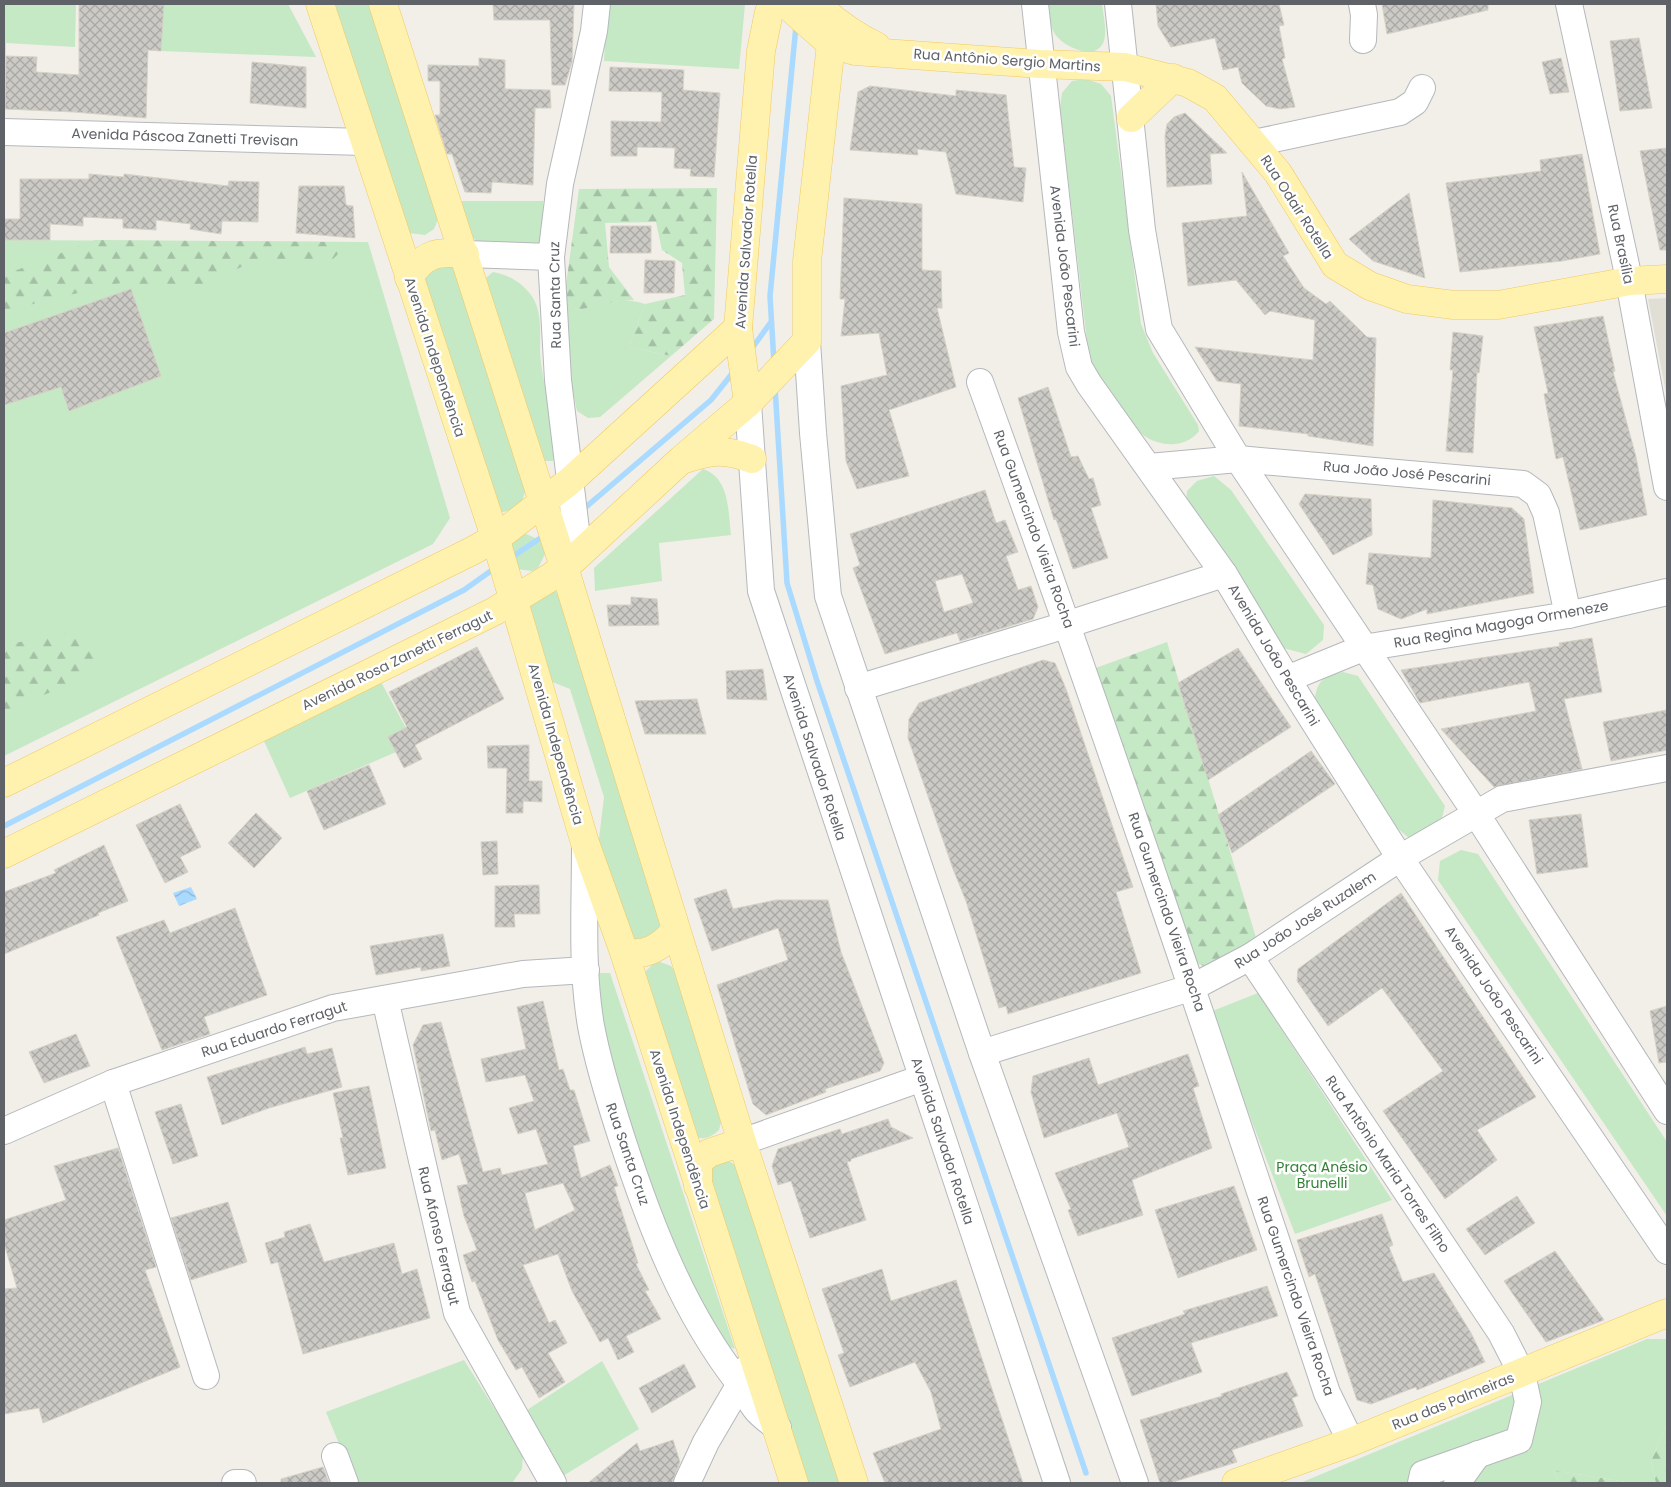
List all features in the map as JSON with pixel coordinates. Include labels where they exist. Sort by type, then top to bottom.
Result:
[{"type":"main road","name":"Avenida Independência","points":[[320,4],[495,537],[585,843],[624,952],[750,1349],[778,1428],[794,1483]]},
{"type":"main road","points":[[383,4],[465,254],[539,490],[569,563],[675,931],[854,1483]]},
{"type":"main road","name":"Avenida Salvador Rotella","points":[[748,403],[738,328],[761,51],[769,12],[774,4]]},
{"type":"main road","points":[[786,4],[829,18],[807,261],[807,341]]},
{"type":"main road","name":"Rua Antônio Sergio Martins","points":[[829,18],[855,51],[1040,64],[1125,67]]},
{"type":"main road","name":"Rua Odair Rotella","points":[[1125,67],[1173,78],[1215,98],[1278,172],[1334,265],[1370,286],[1407,299],[1454,304],[1498,305],[1630,281],[1667,279]]},
{"type":"main road","points":[[1131,118],[1173,78]]},
{"type":"main road","points":[[409,278],[416,265],[434,254],[465,254]]},
{"type":"main road","points":[[4,783],[495,537],[539,490],[620,434],[738,328]]},
{"type":"main road","name":"Avenida Rosa Zanetti Ferragut","points":[[4,854],[495,612],[569,563],[681,460],[748,403],[807,341]]},
{"type":"main road","points":[[681,460],[706,452],[730,451],[752,458]]},
{"type":"main road","points":[[624,952],[633,954],[658,948],[675,931]]},
{"type":"main road","points":[[698,1186],[698,1162],[709,1153],[742,1142]]},
{"type":"main road","name":"Rua das Palmeiras","points":[[1236,1483],[1352,1442],[1667,1313]]},
{"type":"street","name":"Rua Santa Cruz","points":[[569,563],[577,538],[558,380],[551,257],[560,184],[594,31],[597,4]]},
{"type":"street","name":"Avenida João Pescarini","points":[[1035,4],[1040,64],[1071,332],[1079,367],[1089,384],[1224,574],[1287,679],[1400,858],[1667,1251]]},
{"type":"street","points":[[1118,4],[1142,230],[1159,329],[1238,459],[1363,648],[1477,815],[1667,1111]]},
{"type":"street","points":[[1362,4],[1364,15],[1363,40]]},
{"type":"street","name":"Rua Brasília","points":[[1569,4],[1630,281],[1667,487]]},
{"type":"street","points":[[1254,143],[1400,112],[1415,102],[1422,88]]},
{"type":"street","name":"Avenida Páscoa Zanetti Trevisan","points":[[4,132],[365,142]]},
{"type":"street","points":[[465,254],[551,257]]},
{"type":"street","points":[[807,341],[812,433],[828,596],[982,1053],[1135,1483]]},
{"type":"street","name":"Rua Gumercindo Vieira Rocha","points":[[980,382],[1069,624],[1193,987],[1327,1393],[1352,1442]]},
{"type":"street","name":"Avenida Salvador Rotella","points":[[748,403],[761,591],[1057,1483]]},
{"type":"street","name":"Rua João José Pescarini","points":[[1149,467],[1238,459],[1523,484],[1538,495],[1546,514],[1568,616]]},
{"type":"street","points":[[858,688],[1069,624],[1224,574]]},
{"type":"street","name":"Rua Regina Magoga Ormeneze","points":[[1287,679],[1363,648],[1568,616],[1667,592]]},
{"type":"street","name":"Rua João José Ruzalem","points":[[982,1053],[1193,987],[1250,957],[1400,858],[1502,799],[1667,768]]},
{"type":"street","name":"Rua Santa Cruz","points":[[585,843],[586,970],[591,1025],[604,1082],[656,1234],[690,1309],[721,1361],[740,1384],[756,1410],[778,1428]]},
{"type":"street","name":"Rua Antônio Maria Torres Filho","points":[[1250,957],[1496,1325],[1522,1374],[1528,1402],[1519,1440],[1478,1454]]},
{"type":"street","name":"Rua Eduardo Ferragut","points":[[4,1131],[112,1083],[333,1008],[523,974],[586,970]]},
{"type":"street","name":"Rua Afonso Ferragut","points":[[385,998],[457,1313],[553,1483]]},
{"type":"street","points":[[742,1142],[922,1078]]},
{"type":"street","points":[[112,1083],[206,1376]]},
{"type":"street","points":[[687,1483],[706,1442],[740,1384],[750,1349]]},
{"type":"street","points":[[706,1442],[727,1426],[742,1421],[778,1428]]},
{"type":"street","points":[[1421,1483],[1423,1474],[1478,1454]]},
{"type":"street","points":[[1457,1483],[1478,1454]]},
{"type":"street","points":[[335,1456],[345,1483]]},
{"type":"street","points":[[235,1483],[243,1483]]},
{"type":"shaded area","points":[[1667,298],[1667,398],[1648,299]]},
{"type":"green space","points":[[4,4],[76,4],[75,47],[6,43],[5,116]]},
{"type":"green space","points":[[164,4],[288,4],[316,57],[161,51]]},
{"type":"green space","points":[[333,4],[372,4],[438,219],[434,229],[425,235],[409,233]]},
{"type":"green space","points":[[607,4],[745,4],[739,69],[604,61]]},
{"type":"green space","points":[[1048,4],[1102,4],[1105,23],[1103,44],[1098,49],[1083,51],[1075,49],[1060,40],[1053,31]]},
{"type":"green space","points":[[1086,79],[1101,84],[1111,96],[1141,324],[1153,353],[1198,425],[1199,431],[1193,437],[1180,443],[1164,444],[1157,442],[1136,429],[1113,400],[1089,359],[1060,108],[1062,93],[1072,81]]},
{"type":"green space","points":[[717,188],[714,319],[671,356],[629,347],[645,304],[685,295],[682,263],[662,250],[656,222],[605,223],[609,267],[634,300],[613,302],[578,310],[564,300],[579,189]]},
{"type":"green space","points":[[462,201],[543,201],[542,243],[512,247],[492,247],[482,244],[469,232]]},
{"type":"green space","points":[[4,240],[368,242],[450,518],[433,544],[4,756]]},
{"type":"green space","points":[[95,240],[338,242],[339,253],[329,263],[292,259],[254,261],[197,288],[121,283],[39,302],[4,314],[4,275]]},
{"type":"green space","points":[[428,266],[451,266],[456,271],[526,488],[522,502],[508,511],[497,513],[420,277]]},
{"type":"green space","points":[[493,272],[505,275],[521,284],[533,298],[538,310],[541,364],[554,438],[553,461],[542,461],[483,284]]},
{"type":"green space","points":[[564,300],[578,310],[620,301],[645,304],[629,347],[671,356],[600,417],[588,418],[577,411],[564,348]]},
{"type":"green space","points":[[703,469],[712,473],[723,488],[728,506],[731,535],[659,543],[662,581],[595,591],[594,568]]},
{"type":"green space","points":[[1214,476],[1231,490],[1324,625],[1323,640],[1306,654],[1283,648],[1186,504],[1187,491],[1197,481]]},
{"type":"green space","points":[[526,534],[540,540],[545,554],[538,568],[532,571],[517,569],[509,545],[518,536]]},
{"type":"green space","points":[[555,591],[559,595],[660,922],[655,935],[648,939],[634,941],[598,847],[604,797],[570,689],[545,679],[525,604]]},
{"type":"green space","points":[[69,633],[94,638],[99,661],[72,684],[33,699],[4,719],[4,645]]},
{"type":"green space","points":[[1167,642],[1257,941],[1206,967],[1196,963],[1093,669]]},
{"type":"green space","points":[[1343,672],[1358,676],[1445,806],[1441,821],[1409,838],[1397,828],[1314,701],[1317,688],[1322,681]]},
{"type":"green space","points":[[381,682],[406,728],[396,752],[290,798],[264,741]]},
{"type":"green space","points":[[1461,850],[1478,854],[1667,1142],[1667,1216],[1438,880],[1440,861]]},
{"type":"green space","points":[[660,962],[671,966],[676,973],[722,1118],[719,1130],[706,1138],[693,1135],[645,972],[653,964]]},
{"type":"green space","points":[[599,973],[610,973],[735,1349],[725,1345],[659,1225],[600,1034]]},
{"type":"green space","name":"Praça Anésio Brunelli","points":[[1258,993],[1392,1200],[1295,1234],[1210,1012]]},
{"type":"green space","points":[[724,1158],[740,1168],[841,1483],[800,1483],[705,1174]]},
{"type":"green space","points":[[1647,1339],[1667,1339],[1667,1424],[1651,1461],[1656,1483],[1632,1483],[1553,1470],[1559,1483],[1300,1483]]},
{"type":"green space","points":[[464,1360],[523,1454],[522,1469],[512,1483],[355,1483],[326,1412]]},
{"type":"green space","points":[[602,1361],[639,1429],[563,1476],[527,1410]]},
{"type":"green space","points":[[1667,1424],[1667,1483],[1656,1483],[1651,1461]]},
{"type":"green space","points":[[1553,1470],[1632,1483],[1559,1483]]},
{"type":"water","points":[[191,887],[197,899],[179,906],[173,893]]},
{"type":"building","points":[[79,4],[164,4],[161,51],[148,50],[146,118],[5,109],[6,56],[37,57],[36,72],[79,75]]},
{"type":"building","points":[[493,4],[574,4],[572,62],[565,85],[552,85],[550,20],[494,20]]},
{"type":"building","points":[[1156,4],[1279,4],[1284,25],[1279,26],[1285,58],[1282,59],[1295,107],[1280,109],[1266,106],[1242,83],[1238,67],[1223,70],[1215,38],[1171,47],[1158,26]]},
{"type":"building","points":[[1382,4],[1488,4],[1488,10],[1387,34]]},
{"type":"building","points":[[1639,38],[1652,108],[1620,111],[1610,41]]},
{"type":"building","points":[[479,58],[505,60],[505,89],[550,90],[551,108],[535,108],[533,185],[492,182],[491,193],[465,192],[452,154],[447,154],[435,115],[440,115],[440,81],[428,81],[428,65],[479,66]]},
{"type":"building","points":[[1561,58],[1569,92],[1550,94],[1542,62]]},
{"type":"building","points":[[252,62],[306,67],[306,108],[250,103]]},
{"type":"building","points":[[610,67],[684,70],[683,90],[720,93],[714,177],[690,176],[691,169],[674,168],[675,148],[637,147],[637,156],[611,156],[611,121],[661,122],[662,92],[609,91]]},
{"type":"building","points":[[870,86],[956,96],[956,90],[1006,95],[1014,167],[1026,168],[1023,202],[956,194],[946,152],[917,149],[918,155],[850,150],[858,92]]},
{"type":"building","points":[[1185,113],[1227,153],[1210,154],[1212,184],[1167,187],[1165,136],[1167,124],[1174,117]]},
{"type":"building","points":[[1667,148],[1667,250],[1660,250],[1640,151]]},
{"type":"building","points":[[1582,154],[1600,254],[1562,261],[1460,272],[1446,183],[1541,171],[1540,160]]},
{"type":"building","points":[[1242,172],[1289,253],[1283,256],[1304,288],[1326,304],[1330,301],[1367,337],[1376,338],[1373,446],[1308,436],[1308,434],[1239,426],[1241,384],[1217,381],[1195,347],[1313,360],[1315,320],[1270,311],[1265,315],[1236,280],[1188,286],[1182,223],[1247,216]]},
{"type":"building","points":[[89,174],[124,177],[124,174],[228,186],[229,181],[259,182],[258,222],[222,221],[221,234],[190,229],[191,224],[156,220],[156,230],[123,228],[123,219],[83,217],[83,226],[50,224],[50,240],[4,240],[4,219],[20,219],[20,179],[89,179]]},
{"type":"building","points":[[299,186],[344,186],[346,205],[353,206],[355,238],[296,233]]},
{"type":"building","points":[[1409,193],[1425,278],[1373,261],[1349,239]]},
{"type":"building","points":[[844,198],[922,204],[922,270],[941,271],[942,308],[937,308],[956,387],[889,410],[909,476],[857,489],[846,461],[841,386],[887,375],[879,333],[841,336],[845,299],[840,299]]},
{"type":"building","points":[[611,226],[651,226],[651,253],[610,253]]},
{"type":"building","points":[[645,260],[675,261],[674,293],[644,293]]},
{"type":"building","points":[[131,289],[161,376],[69,411],[61,387],[4,405],[4,333]]},
{"type":"building","points":[[1603,316],[1615,371],[1613,372],[1636,457],[1647,515],[1580,530],[1563,457],[1556,459],[1544,394],[1548,393],[1534,327]]},
{"type":"building","points":[[1453,332],[1483,336],[1479,373],[1477,372],[1473,453],[1446,451],[1453,370],[1450,370]]},
{"type":"building","points":[[1048,387],[1071,457],[1078,456],[1089,479],[1093,478],[1101,505],[1091,508],[1108,558],[1073,569],[1056,519],[1054,520],[1018,398]]},
{"type":"building","points":[[985,490],[996,523],[1005,520],[1018,552],[1006,556],[1018,590],[1031,586],[1038,607],[1033,619],[960,641],[957,633],[885,654],[853,568],[860,565],[850,534]],"holes":[[[962,574],[973,603],[944,612],[935,581]]]},
{"type":"building","points":[[1305,494],[1371,499],[1372,535],[1333,555],[1299,504]]},
{"type":"building","points":[[1433,500],[1512,508],[1524,519],[1534,593],[1427,614],[1427,609],[1401,619],[1378,609],[1373,585],[1366,584],[1369,553],[1431,558]]},
{"type":"building","points":[[631,597],[657,599],[659,625],[609,626],[607,605],[631,605]]},
{"type":"building","points":[[1592,638],[1602,692],[1564,699],[1582,769],[1494,787],[1441,729],[1536,711],[1529,682],[1420,703],[1401,670],[1560,646],[1559,643]]},
{"type":"building","points":[[477,647],[504,699],[415,745],[422,759],[404,768],[388,737],[407,727],[389,692]]},
{"type":"building","points":[[1238,648],[1291,727],[1208,780],[1178,683]]},
{"type":"building","points":[[1043,660],[1055,663],[1066,689],[1133,887],[1116,892],[1141,973],[1008,1014],[1006,1006],[999,1008],[966,901],[953,869],[908,738],[909,719],[919,703]]},
{"type":"building","points":[[763,669],[767,700],[727,699],[726,671]]},
{"type":"building","points":[[697,699],[706,734],[645,734],[635,701]]},
{"type":"building","points":[[1667,710],[1667,750],[1611,761],[1603,722]]},
{"type":"building","points":[[529,745],[529,781],[542,781],[542,802],[523,801],[523,813],[506,813],[507,768],[488,768],[487,746]]},
{"type":"building","points":[[1311,751],[1335,784],[1232,853],[1218,815]]},
{"type":"building","points":[[369,765],[386,804],[324,830],[307,791]]},
{"type":"building","points":[[180,804],[201,847],[180,857],[188,872],[165,883],[136,825]]},
{"type":"building","points":[[256,813],[282,838],[254,868],[228,843]]},
{"type":"building","points":[[1581,814],[1588,867],[1537,874],[1529,820]]},
{"type":"building","points":[[497,841],[498,874],[483,875],[481,842]]},
{"type":"building","points":[[104,845],[128,901],[4,954],[4,892],[56,873],[54,870]]},
{"type":"building","points":[[539,885],[540,914],[514,914],[515,927],[495,927],[495,886]]},
{"type":"building","points":[[726,889],[733,909],[776,900],[828,900],[841,952],[884,1063],[880,1071],[825,1089],[826,1092],[766,1115],[753,1104],[717,985],[788,960],[778,928],[712,951],[694,899]]},
{"type":"building","points":[[1401,893],[1536,1097],[1477,1130],[1497,1160],[1445,1199],[1383,1111],[1443,1071],[1382,988],[1328,1026],[1297,981],[1298,969]]},
{"type":"building","points":[[235,908],[267,995],[204,1017],[210,1034],[162,1050],[116,937],[164,920],[170,933]]},
{"type":"building","points":[[443,934],[450,966],[421,971],[421,967],[376,975],[370,946]]},
{"type":"building","points":[[543,1001],[559,1070],[563,1069],[570,1090],[574,1090],[590,1141],[573,1146],[581,1178],[610,1165],[618,1186],[614,1187],[638,1263],[636,1264],[649,1290],[645,1291],[661,1319],[626,1336],[634,1352],[618,1360],[608,1338],[600,1342],[572,1291],[558,1254],[523,1265],[549,1323],[555,1320],[567,1343],[548,1353],[565,1382],[539,1398],[522,1367],[516,1370],[498,1340],[475,1281],[472,1282],[463,1255],[477,1250],[464,1216],[457,1186],[468,1184],[459,1154],[442,1160],[435,1130],[431,1131],[413,1045],[423,1025],[441,1022],[483,1172],[500,1168],[502,1175],[548,1164],[536,1129],[518,1134],[509,1108],[534,1101],[525,1075],[486,1082],[481,1059],[526,1049],[517,1007]],"holes":[[[563,1183],[575,1210],[535,1230],[525,1193]]]},
{"type":"building","points":[[1667,1006],[1667,1062],[1659,1063],[1650,1011]]},
{"type":"building","points":[[76,1034],[90,1066],[44,1083],[29,1052]]},
{"type":"building","points":[[305,1047],[307,1054],[332,1048],[342,1087],[269,1108],[222,1125],[207,1077]]},
{"type":"building","points":[[1188,1054],[1199,1086],[1193,1088],[1212,1148],[1132,1180],[1143,1215],[1078,1236],[1068,1210],[1071,1209],[1055,1173],[1129,1147],[1117,1113],[1044,1138],[1031,1092],[1033,1076],[1089,1058],[1098,1085]]},
{"type":"building","points":[[369,1086],[386,1168],[348,1175],[340,1138],[343,1138],[333,1093]]},
{"type":"building","points":[[181,1104],[198,1156],[173,1164],[155,1112]]},
{"type":"building","points":[[888,1119],[891,1127],[913,1138],[847,1162],[866,1220],[810,1238],[791,1181],[778,1185],[772,1166],[778,1149],[840,1129],[842,1134]]},
{"type":"building","points":[[118,1148],[156,1267],[145,1270],[180,1367],[43,1423],[39,1408],[4,1414],[4,1289],[17,1288],[4,1243],[4,1220],[66,1200],[54,1166]]},
{"type":"building","points":[[1234,1186],[1257,1250],[1178,1278],[1155,1210]]},
{"type":"building","points":[[1517,1196],[1535,1223],[1485,1255],[1466,1229]]},
{"type":"building","points":[[228,1202],[247,1262],[191,1280],[171,1218]]},
{"type":"building","points":[[1382,1214],[1393,1245],[1389,1247],[1403,1282],[1434,1273],[1471,1333],[1485,1362],[1417,1390],[1416,1387],[1371,1404],[1357,1400],[1315,1274],[1309,1277],[1297,1240]]},
{"type":"building","points":[[310,1224],[324,1262],[394,1243],[402,1274],[417,1269],[430,1318],[303,1354],[278,1262],[271,1264],[265,1243],[285,1237],[284,1232]]},
{"type":"building","points":[[1555,1251],[1604,1320],[1546,1342],[1504,1281]]},
{"type":"building","points":[[882,1269],[891,1301],[956,1280],[1023,1483],[885,1483],[873,1453],[941,1429],[931,1392],[915,1362],[850,1387],[838,1355],[844,1353],[822,1289]]},
{"type":"building","points":[[1267,1286],[1278,1316],[1191,1343],[1202,1372],[1132,1396],[1112,1338],[1185,1314],[1183,1311]]},
{"type":"building","points":[[684,1364],[696,1387],[652,1413],[639,1388]]},
{"type":"building","points":[[1287,1372],[1298,1396],[1292,1398],[1303,1426],[1232,1450],[1237,1462],[1170,1483],[1160,1483],[1140,1420],[1222,1396],[1221,1394]]},
{"type":"building","points":[[673,1440],[680,1462],[672,1483],[588,1483],[637,1443],[640,1451]]},
{"type":"building","points":[[323,1467],[329,1483],[281,1483],[281,1479]]},
{"type":"waterway","points":[[774,363],[770,296],[796,26]]},
{"type":"waterway","points":[[750,351],[771,322]]},
{"type":"waterway","points":[[580,512],[711,400],[735,370]]},
{"type":"waterway","points":[[775,387],[787,583],[817,681],[1086,1473]]},
{"type":"waterway","points":[[509,559],[545,535]]},
{"type":"waterway","points":[[4,826],[464,590],[495,568]]}]
